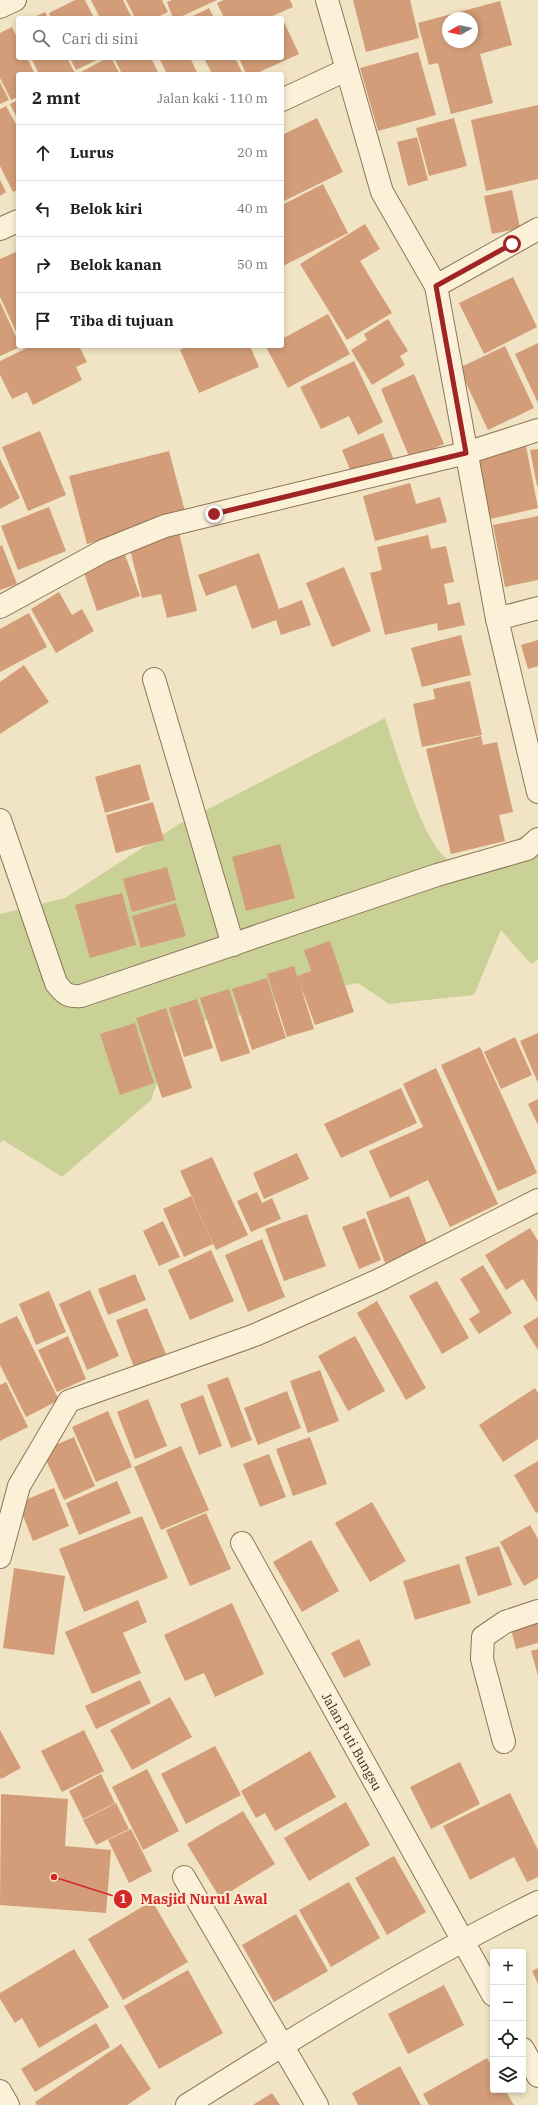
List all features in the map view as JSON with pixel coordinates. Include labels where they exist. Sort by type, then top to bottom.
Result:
[{"type":"street","points":[[0,7],[15,0]]},
{"type":"street","points":[[327,0],[382,192],[436,286],[497,619],[538,792]]},
{"type":"street","points":[[284,99],[346,70]]},
{"type":"street","points":[[0,229],[16,222]]},
{"type":"street","points":[[436,286],[538,229]]},
{"type":"street","points":[[0,607],[102,551],[165,526],[466,453],[538,430]]},
{"type":"street","points":[[497,619],[538,608]]},
{"type":"street","points":[[154,679],[233,945]]},
{"type":"street","points":[[0,820],[56,984],[64,994],[72,997],[81,996],[436,875],[527,849],[538,839]]},
{"type":"street","points":[[0,1557],[19,1486],[69,1401],[256,1335],[379,1280],[538,1200]]},
{"type":"street","name":"Jalan Puti Bungsu","points":[[242,1543],[490,1990]]},
{"type":"street","points":[[504,1742],[482,1659],[483,1637],[505,1622],[538,1611]]},
{"type":"street","points":[[184,1876],[316,2105]]},
{"type":"street","points":[[187,2105],[281,2046],[462,1940],[538,1902]]},
{"type":"street","points":[[526,2054],[538,2076]]},
{"type":"street","points":[[0,2091],[8,2105]]},
{"type":"green space","points":[[385,718],[403,774],[421,819],[431,839],[441,853],[451,861],[508,844],[538,827],[538,960],[531,964],[501,930],[474,995],[389,1004],[358,983],[301,994],[242,1015],[178,1025],[151,1100],[62,1177],[3,1140],[0,1143],[0,914],[65,898],[179,824]]},
{"type":"building","points":[[75,0],[85,0],[93,16],[50,16],[49,13]]},
{"type":"building","points":[[91,0],[123,0],[131,16],[99,16]]},
{"type":"building","points":[[126,0],[162,0],[168,12],[159,16],[134,16]]},
{"type":"building","points":[[172,0],[217,0],[182,16],[172,16],[167,2]]},
{"type":"building","points":[[224,0],[290,0],[293,7],[273,16],[223,16],[217,3]]},
{"type":"building","points":[[353,0],[410,0],[419,38],[366,52]]},
{"type":"building","points":[[500,1],[512,45],[480,54],[493,103],[451,114],[438,63],[429,65],[418,23],[442,17],[442,48],[478,48],[478,12],[459,12]]},
{"type":"building","points":[[209,8],[213,16],[193,16]]},
{"type":"building","points":[[45,12],[47,16],[36,16]]},
{"type":"building","points":[[284,22],[299,54],[259,72],[245,72],[240,60],[284,60]]},
{"type":"building","points":[[12,27],[16,35],[16,60],[28,60],[34,72],[16,72],[16,98],[11,100],[0,78],[0,33]]},
{"type":"building","points":[[418,52],[436,115],[378,131],[360,68]]},
{"type":"building","points":[[32,60],[68,60],[74,72],[38,72]]},
{"type":"building","points":[[71,60],[97,60],[76,70]]},
{"type":"building","points":[[103,60],[112,60],[119,72],[81,72]]},
{"type":"building","points":[[115,60],[152,60],[158,72],[121,72]]},
{"type":"building","points":[[160,60],[191,60],[197,72],[166,72]]},
{"type":"building","points":[[205,60],[236,60],[242,72],[211,72]]},
{"type":"building","points":[[0,82],[9,100],[0,104]]},
{"type":"building","points":[[16,101],[16,116],[10,104]]},
{"type":"building","points":[[538,105],[538,179],[486,191],[471,120]]},
{"type":"building","points":[[6,106],[16,124],[16,191],[13,192],[0,166],[0,109]]},
{"type":"building","points":[[317,118],[343,172],[284,201],[284,134]]},
{"type":"building","points":[[454,118],[467,166],[429,176],[416,128]]},
{"type":"building","points":[[417,137],[428,180],[408,186],[397,142]]},
{"type":"building","points":[[0,180],[6,192],[0,196]]},
{"type":"building","points":[[323,184],[348,233],[284,265],[284,204]]},
{"type":"building","points":[[512,190],[520,228],[492,234],[484,196]]},
{"type":"building","points":[[365,224],[380,249],[360,261],[392,313],[347,340],[300,264]]},
{"type":"building","points":[[16,252],[16,332],[0,297],[0,259]]},
{"type":"building","points":[[513,277],[537,327],[484,354],[459,303]]},
{"type":"building","points":[[0,302],[16,337],[16,348],[18,348],[0,356]]},
{"type":"building","points":[[328,314],[350,354],[288,388],[267,348],[284,348],[284,338]]},
{"type":"building","points":[[388,319],[408,351],[400,356],[405,365],[372,385],[351,350],[367,340],[364,334]]},
{"type":"building","points":[[538,343],[538,403],[515,354]]},
{"type":"building","points":[[505,346],[534,408],[488,430],[459,368]]},
{"type":"building","points":[[27,348],[80,348],[87,362],[76,367],[82,380],[33,405],[27,392],[12,399],[0,375],[0,361]]},
{"type":"building","points":[[184,348],[251,348],[259,367],[199,393],[180,350]]},
{"type":"building","points":[[354,361],[383,422],[358,435],[349,416],[321,429],[300,387]]},
{"type":"building","points":[[414,374],[444,444],[410,459],[381,389]]},
{"type":"building","points":[[40,431],[66,495],[28,511],[2,447]]},
{"type":"building","points":[[383,433],[394,460],[353,477],[342,450]]},
{"type":"building","points":[[526,446],[538,508],[490,519],[476,456]]},
{"type":"building","points":[[538,449],[538,486],[537,486],[530,450]]},
{"type":"building","points":[[169,451],[187,519],[87,544],[69,476]]},
{"type":"building","points":[[0,459],[20,498],[0,509]]},
{"type":"building","points":[[410,483],[416,504],[440,497],[447,522],[375,541],[363,496]]},
{"type":"building","points":[[49,507],[66,551],[18,570],[1,526]]},
{"type":"building","points":[[538,516],[538,580],[505,587],[493,525]]},
{"type":"building","points":[[179,532],[197,611],[167,618],[161,594],[142,598],[129,545]]},
{"type":"building","points":[[428,535],[431,549],[446,546],[454,582],[444,584],[448,605],[460,602],[465,625],[438,631],[437,623],[385,635],[370,573],[382,570],[377,547]]},
{"type":"building","points":[[2,545],[17,584],[0,590],[0,546]]},
{"type":"building","points":[[124,552],[140,596],[97,611],[82,567]]},
{"type":"building","points":[[259,553],[279,609],[302,600],[311,625],[281,635],[276,620],[252,629],[236,585],[206,596],[198,575]]},
{"type":"building","points":[[344,567],[371,631],[332,647],[306,583]]},
{"type":"building","points":[[59,592],[72,615],[82,609],[94,631],[56,653],[31,609]]},
{"type":"building","points":[[29,613],[47,647],[0,672],[0,629]]},
{"type":"building","points":[[461,635],[471,675],[422,687],[411,648]]},
{"type":"building","points":[[538,640],[538,666],[528,669],[521,645]]},
{"type":"building","points":[[24,665],[49,702],[0,734],[0,682]]},
{"type":"building","points":[[470,681],[482,735],[422,747],[413,704],[435,699],[433,689]]},
{"type":"building","points":[[481,736],[483,745],[497,742],[513,812],[499,815],[505,841],[451,854],[426,749]]},
{"type":"building","points":[[140,764],[150,800],[105,813],[95,777]]},
{"type":"building","points":[[153,802],[164,840],[116,853],[106,815]]},
{"type":"building","points":[[280,844],[295,898],[246,911],[232,857]]},
{"type":"building","points":[[167,867],[176,900],[132,912],[123,879]]},
{"type":"building","points":[[122,893],[136,945],[90,958],[75,905]]},
{"type":"building","points":[[176,903],[186,936],[141,948],[132,916]]},
{"type":"building","points":[[330,941],[354,1012],[315,1025],[298,978],[314,1029],[287,1037],[267,974],[294,966],[297,976],[311,971],[304,950]]},
{"type":"building","points":[[267,978],[286,1038],[252,1050],[232,989]]},
{"type":"building","points":[[229,989],[250,1053],[221,1062],[200,998]]},
{"type":"building","points":[[197,999],[213,1048],[184,1057],[169,1008]]},
{"type":"building","points":[[166,1008],[192,1088],[162,1098],[136,1018]]},
{"type":"building","points":[[135,1023],[154,1083],[120,1095],[100,1034]]},
{"type":"building","points":[[538,1033],[538,1083],[520,1041]]},
{"type":"building","points":[[515,1037],[532,1075],[501,1089],[484,1052]]},
{"type":"building","points":[[480,1047],[537,1173],[498,1191],[441,1065]]},
{"type":"building","points":[[436,1068],[498,1204],[450,1227],[428,1180],[390,1198],[369,1151],[423,1127],[403,1084]]},
{"type":"building","points":[[401,1088],[417,1123],[341,1158],[324,1124]]},
{"type":"building","points":[[538,1099],[538,1125],[528,1104]]},
{"type":"building","points":[[297,1153],[309,1179],[264,1199],[253,1173]]},
{"type":"building","points":[[212,1157],[248,1235],[216,1250],[180,1171]]},
{"type":"building","points":[[257,1192],[262,1203],[272,1198],[281,1219],[251,1232],[237,1201]]},
{"type":"building","points":[[191,1196],[213,1244],[184,1257],[163,1209]]},
{"type":"building","points":[[409,1196],[428,1246],[385,1263],[366,1212]]},
{"type":"building","points":[[307,1214],[326,1266],[284,1281],[265,1229]]},
{"type":"building","points":[[365,1218],[381,1260],[359,1269],[342,1227]]},
{"type":"building","points":[[163,1221],[180,1257],[159,1266],[143,1231]]},
{"type":"building","points":[[530,1228],[538,1241],[537,1302],[523,1279],[506,1290],[485,1255]]},
{"type":"building","points":[[262,1239],[285,1297],[248,1312],[225,1255]]},
{"type":"building","points":[[211,1250],[234,1301],[190,1320],[168,1270]]},
{"type":"building","points":[[483,1265],[512,1313],[479,1334],[469,1319],[480,1312],[460,1279]]},
{"type":"building","points":[[135,1274],[146,1300],[108,1315],[98,1289]]},
{"type":"building","points":[[437,1281],[469,1338],[442,1354],[409,1296]]},
{"type":"building","points":[[90,1290],[119,1356],[87,1370],[59,1304]]},
{"type":"building","points":[[49,1291],[66,1332],[36,1345],[19,1304]]},
{"type":"building","points":[[377,1301],[426,1388],[406,1400],[357,1313]]},
{"type":"building","points":[[147,1308],[166,1354],[134,1367],[116,1320]]},
{"type":"building","points":[[17,1316],[59,1400],[26,1417],[0,1365],[0,1324]]},
{"type":"building","points":[[538,1317],[538,1350],[523,1326]]},
{"type":"building","points":[[68,1336],[86,1379],[57,1392],[38,1350]]},
{"type":"building","points":[[355,1336],[385,1391],[348,1411],[318,1356]]},
{"type":"building","points":[[320,1370],[339,1421],[308,1433],[290,1381]]},
{"type":"building","points":[[228,1377],[252,1440],[231,1448],[207,1385]]},
{"type":"building","points":[[6,1382],[28,1427],[0,1441],[0,1385]]},
{"type":"building","points":[[535,1388],[538,1393],[538,1439],[503,1462],[479,1425]]},
{"type":"building","points":[[287,1391],[301,1428],[258,1445],[244,1408]]},
{"type":"building","points":[[203,1395],[222,1446],[199,1455],[180,1404]]},
{"type":"building","points":[[148,1399],[167,1446],[135,1459],[117,1412]]},
{"type":"building","points":[[108,1411],[132,1467],[96,1482],[72,1427]]},
{"type":"building","points":[[74,1437],[95,1486],[64,1500],[42,1451]]},
{"type":"building","points":[[310,1437],[327,1484],[293,1496],[276,1449]]},
{"type":"building","points":[[181,1446],[209,1510],[161,1530],[134,1467]]},
{"type":"building","points":[[269,1454],[286,1497],[260,1507],[243,1464]]},
{"type":"building","points":[[538,1461],[538,1512],[536,1513],[514,1475]]},
{"type":"building","points":[[117,1481],[131,1513],[79,1535],[66,1503]]},
{"type":"building","points":[[54,1488],[69,1526],[33,1541],[18,1503]]},
{"type":"building","points":[[372,1502],[406,1561],[370,1582],[335,1523]]},
{"type":"building","points":[[206,1513],[231,1569],[190,1586],[166,1530]]},
{"type":"building","points":[[142,1516],[168,1578],[84,1612],[59,1549]]},
{"type":"building","points":[[530,1525],[538,1539],[538,1578],[524,1586],[500,1542]]},
{"type":"building","points":[[311,1540],[339,1591],[302,1612],[273,1562]]},
{"type":"building","points":[[499,1546],[512,1585],[478,1596],[465,1557]]},
{"type":"building","points":[[459,1564],[471,1603],[415,1620],[403,1581]]},
{"type":"building","points":[[14,1568],[65,1576],[54,1655],[3,1648]]},
{"type":"building","points":[[138,1600],[147,1622],[123,1633],[141,1673],[92,1694],[65,1632]]},
{"type":"building","points":[[232,1603],[264,1674],[215,1697],[204,1673],[185,1681],[164,1635]]},
{"type":"building","points":[[538,1617],[538,1643],[516,1649],[510,1625]]},
{"type":"building","points":[[359,1639],[371,1665],[344,1678],[331,1653]]},
{"type":"building","points":[[538,1649],[538,1676],[531,1651]]},
{"type":"building","points":[[140,1680],[151,1703],[96,1729],[85,1706]]},
{"type":"building","points":[[170,1697],[192,1737],[132,1770],[110,1730]]},
{"type":"building","points":[[0,1730],[21,1768],[1,1779],[0,1777]]},
{"type":"building","points":[[84,1730],[104,1771],[62,1792],[41,1751]]},
{"type":"building","points":[[215,1746],[241,1795],[186,1824],[161,1774]]},
{"type":"building","points":[[310,1751],[336,1797],[275,1831],[265,1813],[256,1818],[241,1791]]},
{"type":"building","points":[[460,1762],[480,1804],[431,1829],[410,1787]]},
{"type":"building","points":[[147,1769],[179,1831],[143,1850],[112,1787]]},
{"type":"building","points":[[101,1774],[115,1803],[83,1819],[69,1791]]},
{"type":"building","points":[[510,1793],[538,1850],[538,1877],[527,1882],[514,1857],[470,1880],[443,1826]]},
{"type":"building","points":[[1,1794],[68,1799],[65,1846],[111,1850],[106,1913],[0,1905]]},
{"type":"building","points":[[346,1802],[370,1845],[309,1881],[284,1838]]},
{"type":"building","points":[[116,1803],[129,1829],[96,1845],[83,1820]]},
{"type":"building","points":[[243,1811],[275,1864],[220,1898],[187,1844]]},
{"type":"building","points":[[131,1829],[152,1871],[129,1883],[108,1840]]},
{"type":"building","points":[[394,1856],[426,1912],[387,1935],[355,1878]]},
{"type":"building","points":[[349,1882],[380,1938],[331,1967],[299,1910]]},
{"type":"building","points":[[152,1901],[188,1962],[123,2000],[88,1939]]},
{"type":"building","points":[[296,1914],[328,1971],[274,2002],[242,1945]]},
{"type":"building","points":[[74,1949],[109,2007],[39,2048],[22,2018],[15,2023],[0,1999],[0,1993]]},
{"type":"building","points":[[538,1968],[538,1984],[532,1971]]},
{"type":"building","points":[[188,1970],[223,2033],[159,2069],[124,2006]]},
{"type":"building","points":[[444,1985],[464,2025],[408,2054],[388,2014]]},
{"type":"building","points":[[96,2023],[110,2047],[35,2092],[21,2069]]},
{"type":"building","points":[[121,2044],[151,2089],[127,2105],[37,2105],[35,2102]]},
{"type":"building","points":[[487,2058],[490,2063],[490,2093],[507,2093],[514,2105],[429,2105],[423,2094]]},
{"type":"building","points":[[400,2066],[421,2105],[358,2105],[352,2093]]},
{"type":"building","points":[[272,2093],[280,2105],[253,2105]]},
{"type":"place","name":"Masjid Nurul Awal","points":[[54,1877]]},
{"type":"route","points":[[214,514],[466,453],[436,286],[512,244]]}]
